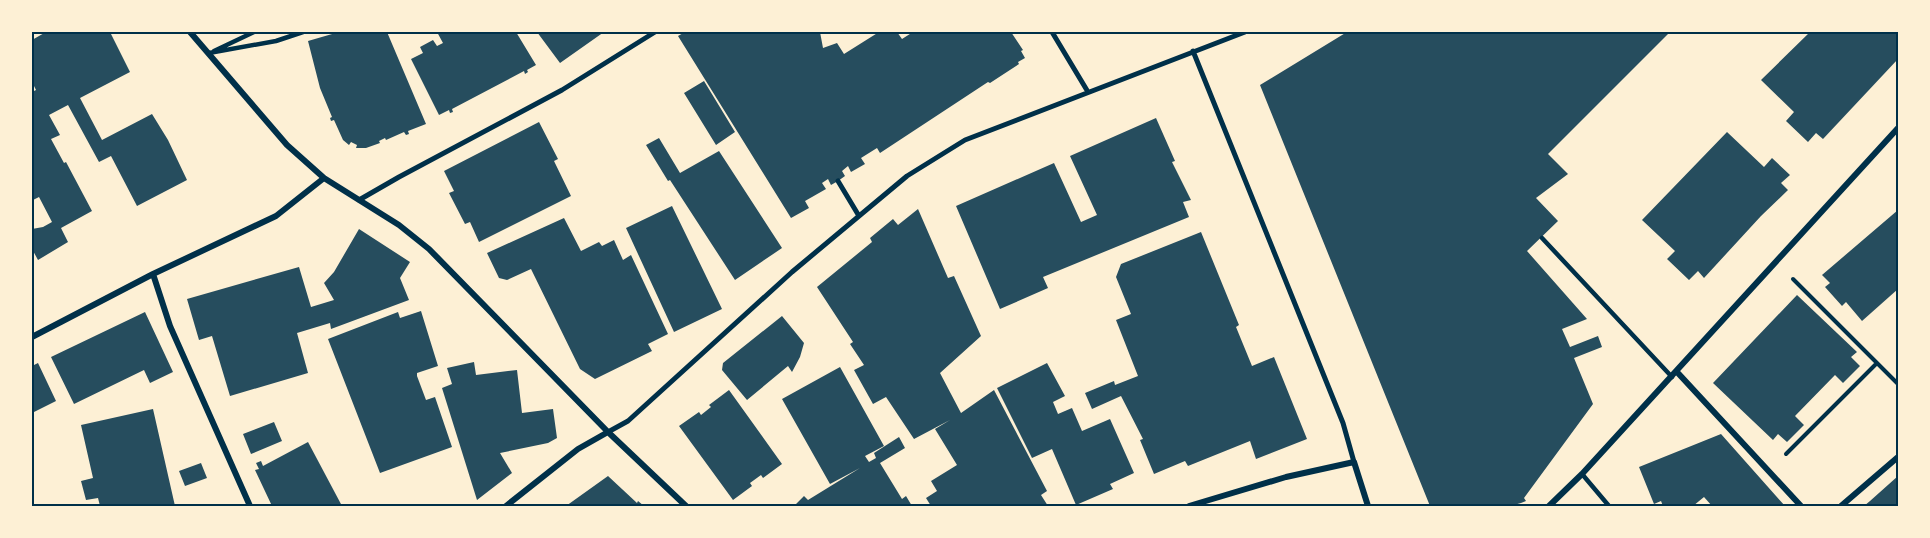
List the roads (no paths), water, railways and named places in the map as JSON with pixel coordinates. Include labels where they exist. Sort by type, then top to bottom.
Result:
[{"type":"street","points":[[190,32],[287,146],[324,178],[399,225],[429,249],[608,432],[686,507]]},
{"type":"street","points":[[359,200],[562,90],[655,32]]},
{"type":"street","points":[[1052,32],[1088,92]]},
{"type":"street","points":[[506,507],[578,449],[628,421],[776,287],[907,176],[965,140],[1245,32]]},
{"type":"street","points":[[1192,51],[1343,423],[1368,507]]},
{"type":"street","points":[[1549,507],[1674,375],[1899,128]]},
{"type":"street","points":[[32,337],[153,274],[276,216],[324,178]]},
{"type":"street","points":[[838,181],[859,216]]},
{"type":"street","points":[[153,274],[170,326],[250,507]]},
{"type":"street","points":[[1674,375],[1801,507]]},
{"type":"street","points":[[1841,507],[1899,458]]},
{"type":"street","points":[[1189,507],[1286,477],[1354,462]]},
{"type":"lane","points":[[209,53],[254,32]]},
{"type":"lane","points":[[209,53],[276,41],[303,32]]},
{"type":"lane","points":[[1542,238],[1674,375]]},
{"type":"lane","points":[[1582,474],[1609,507]]}]
